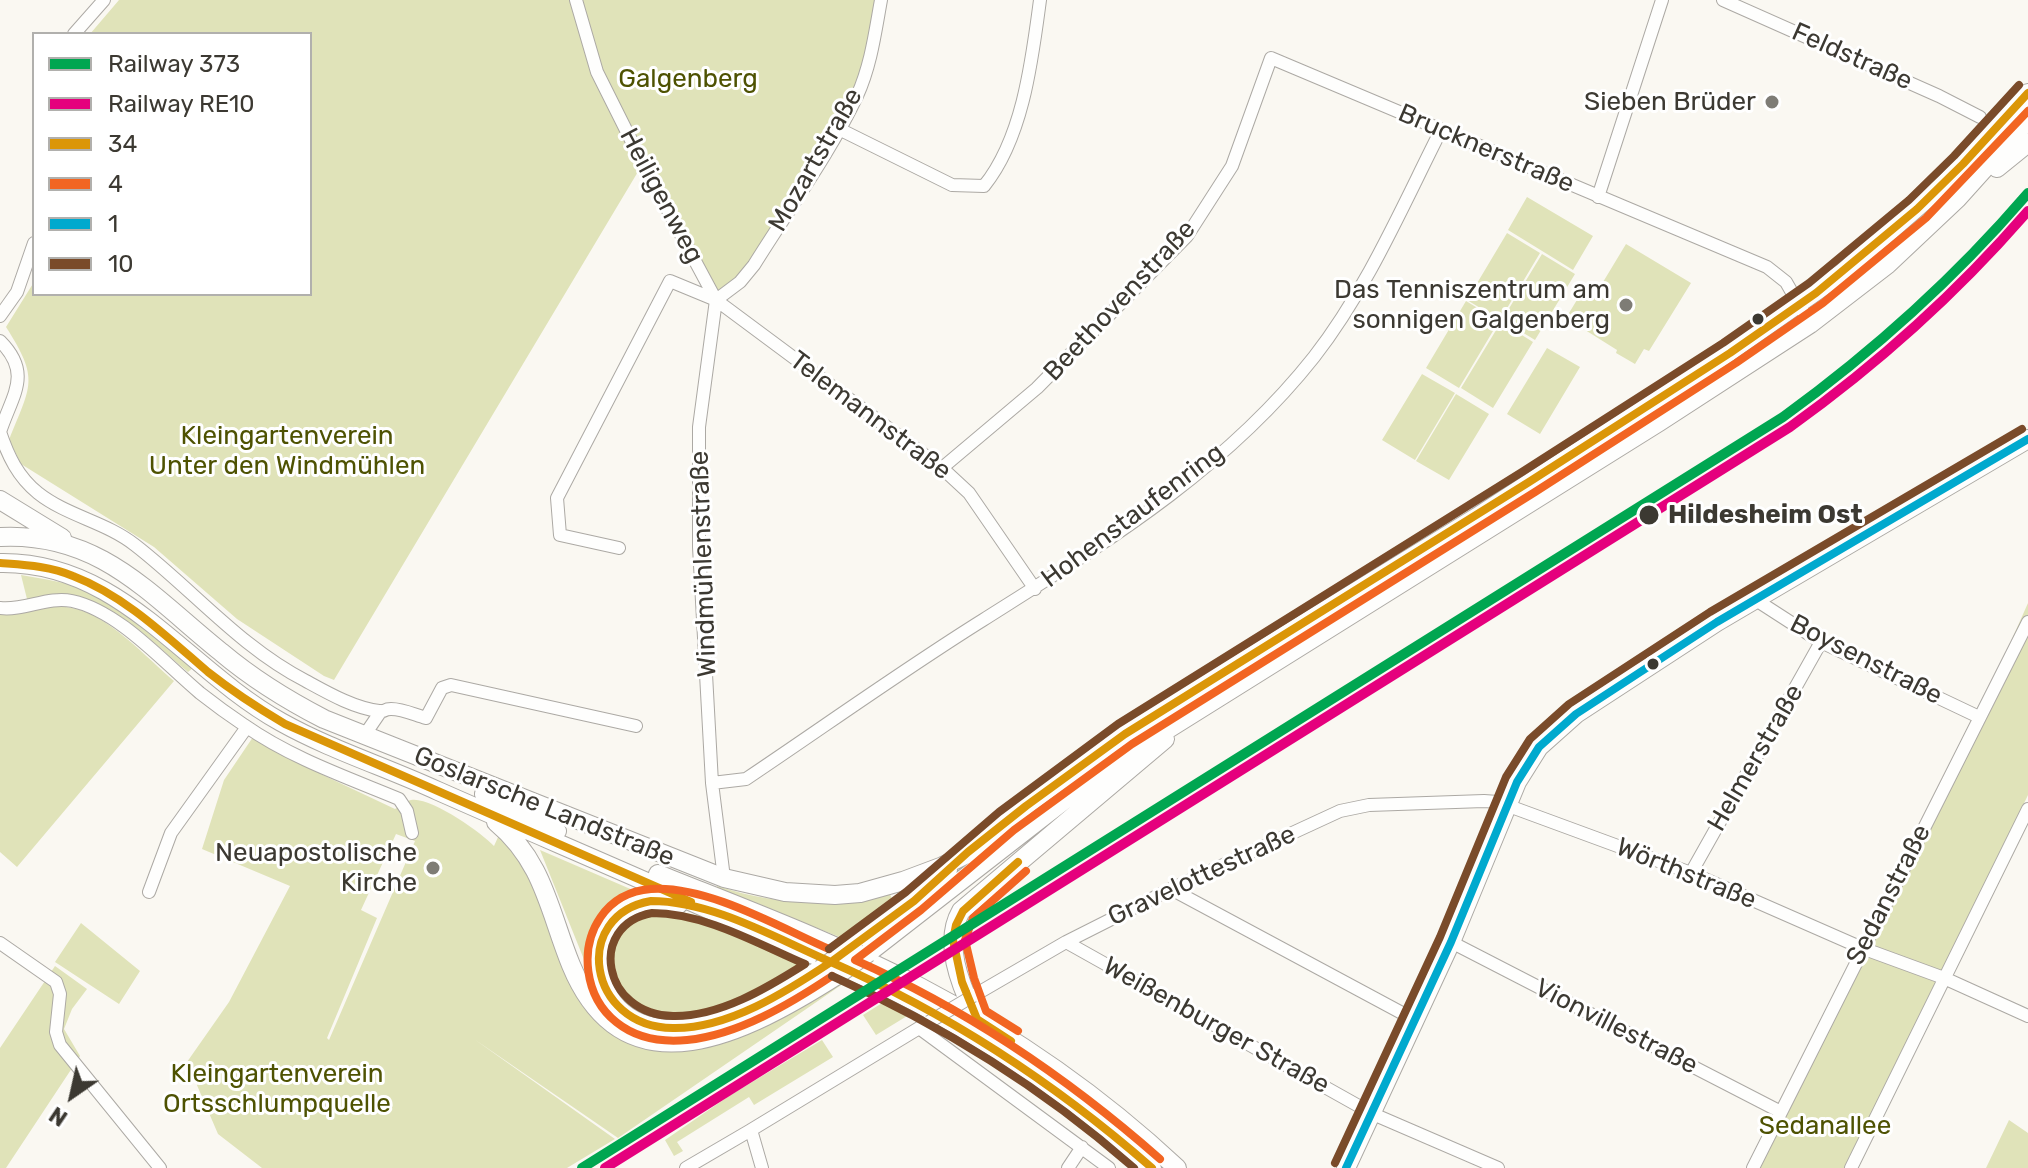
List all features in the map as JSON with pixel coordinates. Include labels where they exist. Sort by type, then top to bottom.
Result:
[{"type":"main road","points":[[861,949],[965,855],[1028,804],[1129,731],[1477,517],[1709,366],[1842,273],[1935,192],[2028,93]]},
{"type":"main road","points":[[728,918],[656,900],[645,901],[625,910],[608,929],[599,955],[601,981],[613,1003],[625,1015],[642,1023],[666,1028],[693,1027],[720,1020],[762,1002],[824,961],[861,949],[1093,778],[1810,324],[1888,264],[1957,199],[2028,120]]},
{"type":"main road","points":[[1957,199],[2028,143]]},
{"type":"main road","points":[[1346,1168],[1451,942],[1533,753],[1576,714],[1717,622],[2028,439]]},
{"type":"main road","points":[[0,500],[75,545]]},
{"type":"main road","name":"Goslarsche Landstraße","points":[[0,537],[43,539],[75,545],[132,578],[224,655],[274,691],[324,719],[724,878],[785,892],[860,893],[933,871],[965,855]]},
{"type":"main road","points":[[0,563],[46,567],[98,585],[130,605],[237,694],[307,736],[891,990],[970,1033],[1082,1109],[1152,1168]]},
{"type":"main road","points":[[977,1019],[967,996],[952,941],[961,911],[1147,757],[1189,716]]},
{"type":"main road","points":[[445,768],[461,781],[551,829],[824,961],[920,987],[1031,1053],[1118,1117],[1177,1168]]},
{"type":"main road","points":[[485,813],[520,844],[535,866],[584,992],[605,1017],[642,1040],[668,1043],[717,1036],[765,1018],[824,961]]},
{"type":"street","points":[[75,32],[104,0]]},
{"type":"street","name":"Heiligenweg","points":[[576,0],[597,72],[716,300]]},
{"type":"street","name":"Mozartstraße","points":[[716,300],[740,282],[754,265],[839,129],[857,94],[872,52],[881,0]]},
{"type":"street","points":[[839,129],[952,185],[984,186],[999,168],[1015,129],[1040,0]]},
{"type":"street","name":"Brucknerstraße","points":[[1271,58],[1598,197],[1662,0]]},
{"type":"street","name":"Feldstraße","points":[[1723,0],[1980,117]]},
{"type":"street","name":"Beethovenstraße","points":[[942,468],[1037,388],[1187,236],[1232,166],[1271,58]]},
{"type":"street","name":"Hohenstaufenring","points":[[712,783],[746,779],[1117,535],[1194,477],[1258,419],[1314,357],[1367,276],[1441,130]]},
{"type":"street","points":[[1598,197],[1767,267],[1786,282],[1810,324]]},
{"type":"street","points":[[0,316],[17,292],[32,249]]},
{"type":"street","points":[[619,548],[560,535],[557,498],[670,281],[716,300]]},
{"type":"street","name":"Telemannstraße","points":[[716,300],[942,468],[969,493],[1035,589]]},
{"type":"street","name":"Windmühlenstraße","points":[[716,300],[699,427],[699,547],[712,783],[724,878]]},
{"type":"street","name":"Goslarsche Landstraße","points":[[0,341],[16,360],[19,376],[0,432],[14,467],[27,482],[58,506],[104,526],[133,543],[233,630],[303,680],[352,703],[426,718],[442,688],[451,685],[636,726]]},
{"type":"street","name":"Goslarsche Landstraße","points":[[0,608],[70,600],[95,608],[122,626],[202,694],[247,727],[289,752],[399,799],[404,803],[412,833]]},
{"type":"street","name":"Boysenstraße","points":[[1756,600],[1821,642],[1979,717]]},
{"type":"street","name":"Sedanstraße","points":[[1753,1168],[2028,622]]},
{"type":"street","name":"Helmerstraße","points":[[1691,873],[1821,642]]},
{"type":"street","points":[[364,736],[381,711]]},
{"type":"street","points":[[149,892],[171,833],[247,727]]},
{"type":"street","name":"Gravelottestraße","points":[[686,1168],[1066,942],[1171,889],[1350,807],[1484,801],[1508,805]]},
{"type":"street","name":"Wörthstraße","points":[[1508,805],[1691,873],[2028,1016]]},
{"type":"street","points":[[1851,1168],[2028,809]]},
{"type":"street","points":[[1171,889],[1415,1020]]},
{"type":"street","name":"Weißenburger Straße","points":[[1066,942],[1373,1114],[1498,1168]]},
{"type":"street","name":"Vionvillestraße","points":[[1451,942],[1781,1112]]},
{"type":"street","points":[[0,943],[48,975],[59,988],[57,1038],[74,1064],[160,1168]]},
{"type":"street","points":[[924,1025],[1109,1168]]},
{"type":"street","points":[[751,1130],[762,1168]]},
{"type":"street","points":[[1068,1168],[1082,1147]]},
{"type":"green space","name":"Kleingartenverein Unter den Windmühlen","points":[[119,0],[881,0],[857,94],[754,265],[716,300],[642,165],[334,680],[237,619],[154,547],[21,464],[9,440],[27,394],[28,372],[6,327],[32,285],[32,296],[312,296],[312,32],[92,32]]},
{"type":"green space","points":[[1527,197],[1593,236],[1573,270],[1508,230]]},
{"type":"green space","points":[[1507,233],[1540,253],[1500,320],[1467,300]]},
{"type":"green space","name":"Das Tenniszentrum am sonnigen Galgenberg","points":[[1626,244],[1691,283],[1649,351],[1644,349],[1635,364],[1566,318],[1586,285],[1597,292]]},
{"type":"green space","points":[[1542,254],[1575,274],[1535,340],[1502,320]]},
{"type":"green space","points":[[1466,301],[1499,321],[1459,388],[1426,368]]},
{"type":"green space","points":[[1501,322],[1533,342],[1493,408],[1461,388]]},
{"type":"green space","points":[[1547,348],[1580,367],[1540,434],[1507,414]]},
{"type":"green space","points":[[1422,374],[1455,393],[1415,460],[1382,440]]},
{"type":"green space","points":[[1456,394],[1489,414],[1449,480],[1416,461]]},
{"type":"green space","points":[[21,575],[72,585],[101,597],[129,615],[193,668],[188,672],[134,626],[89,600],[61,595],[27,599]]},
{"type":"green space","name":"Sedanallee","points":[[2028,603],[2028,795],[1850,1168],[1758,1168],[1972,729]]},
{"type":"green space","points":[[46,607],[72,608],[98,618],[126,638],[174,681],[17,867],[0,852],[0,615]]},
{"type":"green space","name":"Kleingartenverein Ortsschlumpquelle","points":[[253,737],[395,809],[409,801],[420,800],[455,817],[494,846],[499,835],[523,861],[617,1035],[647,1047],[677,1051],[708,1048],[738,1038],[767,1026],[850,979],[618,1138],[474,1039],[615,1139],[567,1168],[262,1168],[218,1134],[187,1062],[229,1002],[290,886],[202,849],[224,780]],"holes":[[[396,834],[415,841],[329,1040],[327,1038],[377,918],[361,910]]]},
{"type":"green space","points":[[540,850],[642,894],[646,899],[636,901],[592,963],[591,977]]},
{"type":"green space","points":[[717,886],[760,897],[803,902],[846,901],[890,894],[893,902],[842,938]]},
{"type":"green space","points":[[647,905],[711,918],[804,962],[756,991],[702,1012],[688,1014],[689,1023],[643,1018],[615,995],[606,964],[615,926]]},
{"type":"green space","points":[[81,923],[140,971],[119,1004],[55,962]]},
{"type":"green space","points":[[55,966],[87,989],[72,1009],[64,1029],[80,1056],[6,1168],[0,1168],[0,1048]]},
{"type":"green space","points":[[887,1000],[912,1013],[876,1035],[863,1015]]},
{"type":"green space","points":[[822,1040],[833,1057],[754,1105],[749,1097],[677,1142],[683,1151],[674,1156],[665,1140],[729,1096]]},
{"type":"green space","points":[[2009,1120],[2028,1133],[2028,1168],[1986,1168]]},
{"type":"rail line","name":"373","points":[[582,1168],[1783,417],[1912,312],[1972,255],[2028,193]]},
{"type":"rail line","name":"RE10","points":[[605,1168],[1790,427],[1854,378],[1945,299],[2028,211]]},
{"type":"transit line","name":"10","points":[[829,949],[906,892],[999,812],[1118,724],[1522,472],[1723,343],[1809,283],[1909,200],[2019,85]]},
{"type":"transit line","name":"34","points":[[831,962],[914,901],[968,852],[1026,806],[1125,734],[1529,482],[1730,353],[1816,293],[1917,209],[2028,93]]},
{"type":"transit line","name":"4","points":[[1160,1159],[1089,1101],[1015,1048],[937,1001],[855,960],[921,910],[1014,830],[1132,744],[1535,492],[1736,363],[1823,303],[1926,218],[2028,111]]},
{"type":"transit line","name":"10","points":[[1335,1163],[1440,937],[1506,777],[1530,739],[1569,704],[1710,612],[2022,429]]},
{"type":"transit line","name":"1","points":[[1346,1168],[1451,942],[1517,782],[1539,747],[1576,714],[1717,622],[2028,439]]},
{"type":"transit line","name":"34","points":[[0,563],[55,570],[92,584],[161,631],[217,679],[285,724],[691,902]]},
{"type":"transit line","name":"34","points":[[1011,1041],[977,1019],[962,982],[953,940],[963,911],[1018,862]]},
{"type":"transit line","name":"4","points":[[1018,1031],[986,1011],[965,940],[973,918],[1026,871]]},
{"type":"transit line","name":"4","points":[[829,949],[719,900],[673,890],[651,889],[621,898],[601,917],[590,943],[588,972],[597,999],[617,1022],[646,1037],[687,1040],[744,1025],[832,976]]},
{"type":"transit line","name":"34","points":[[651,901],[697,907],[720,914],[831,962],[756,1007],[715,1022],[673,1028],[644,1023],[622,1010],[607,991],[600,969],[600,947],[609,927],[625,910],[651,901]]},
{"type":"transit line","name":"10","points":[[652,913],[672,914],[711,924],[805,964],[759,991],[708,1012],[673,1016],[649,1012],[631,1001],[618,986],[612,969],[611,951],[618,934],[631,921],[652,913]]},
{"type":"transit line","name":"34","points":[[831,962],[917,1004],[999,1053],[1078,1107],[1152,1168]]},
{"type":"transit line","name":"10","points":[[832,976],[913,1015],[990,1060],[1064,1111],[1134,1168]]},
{"type":"place","name":"Sieben Brüder","points":[[1772,102]]},
{"type":"place","name":"Das Tenniszentrum am sonnigen Galgenberg","points":[[1626,305]]},
{"type":"place","name":"Hildesheim Ost","points":[[1649,515]]},
{"type":"place","name":"Neuapostolische Kirche","points":[[433,868]]},
{"type":"park label","name":"Galgenberg","points":[[688,79]]}]
